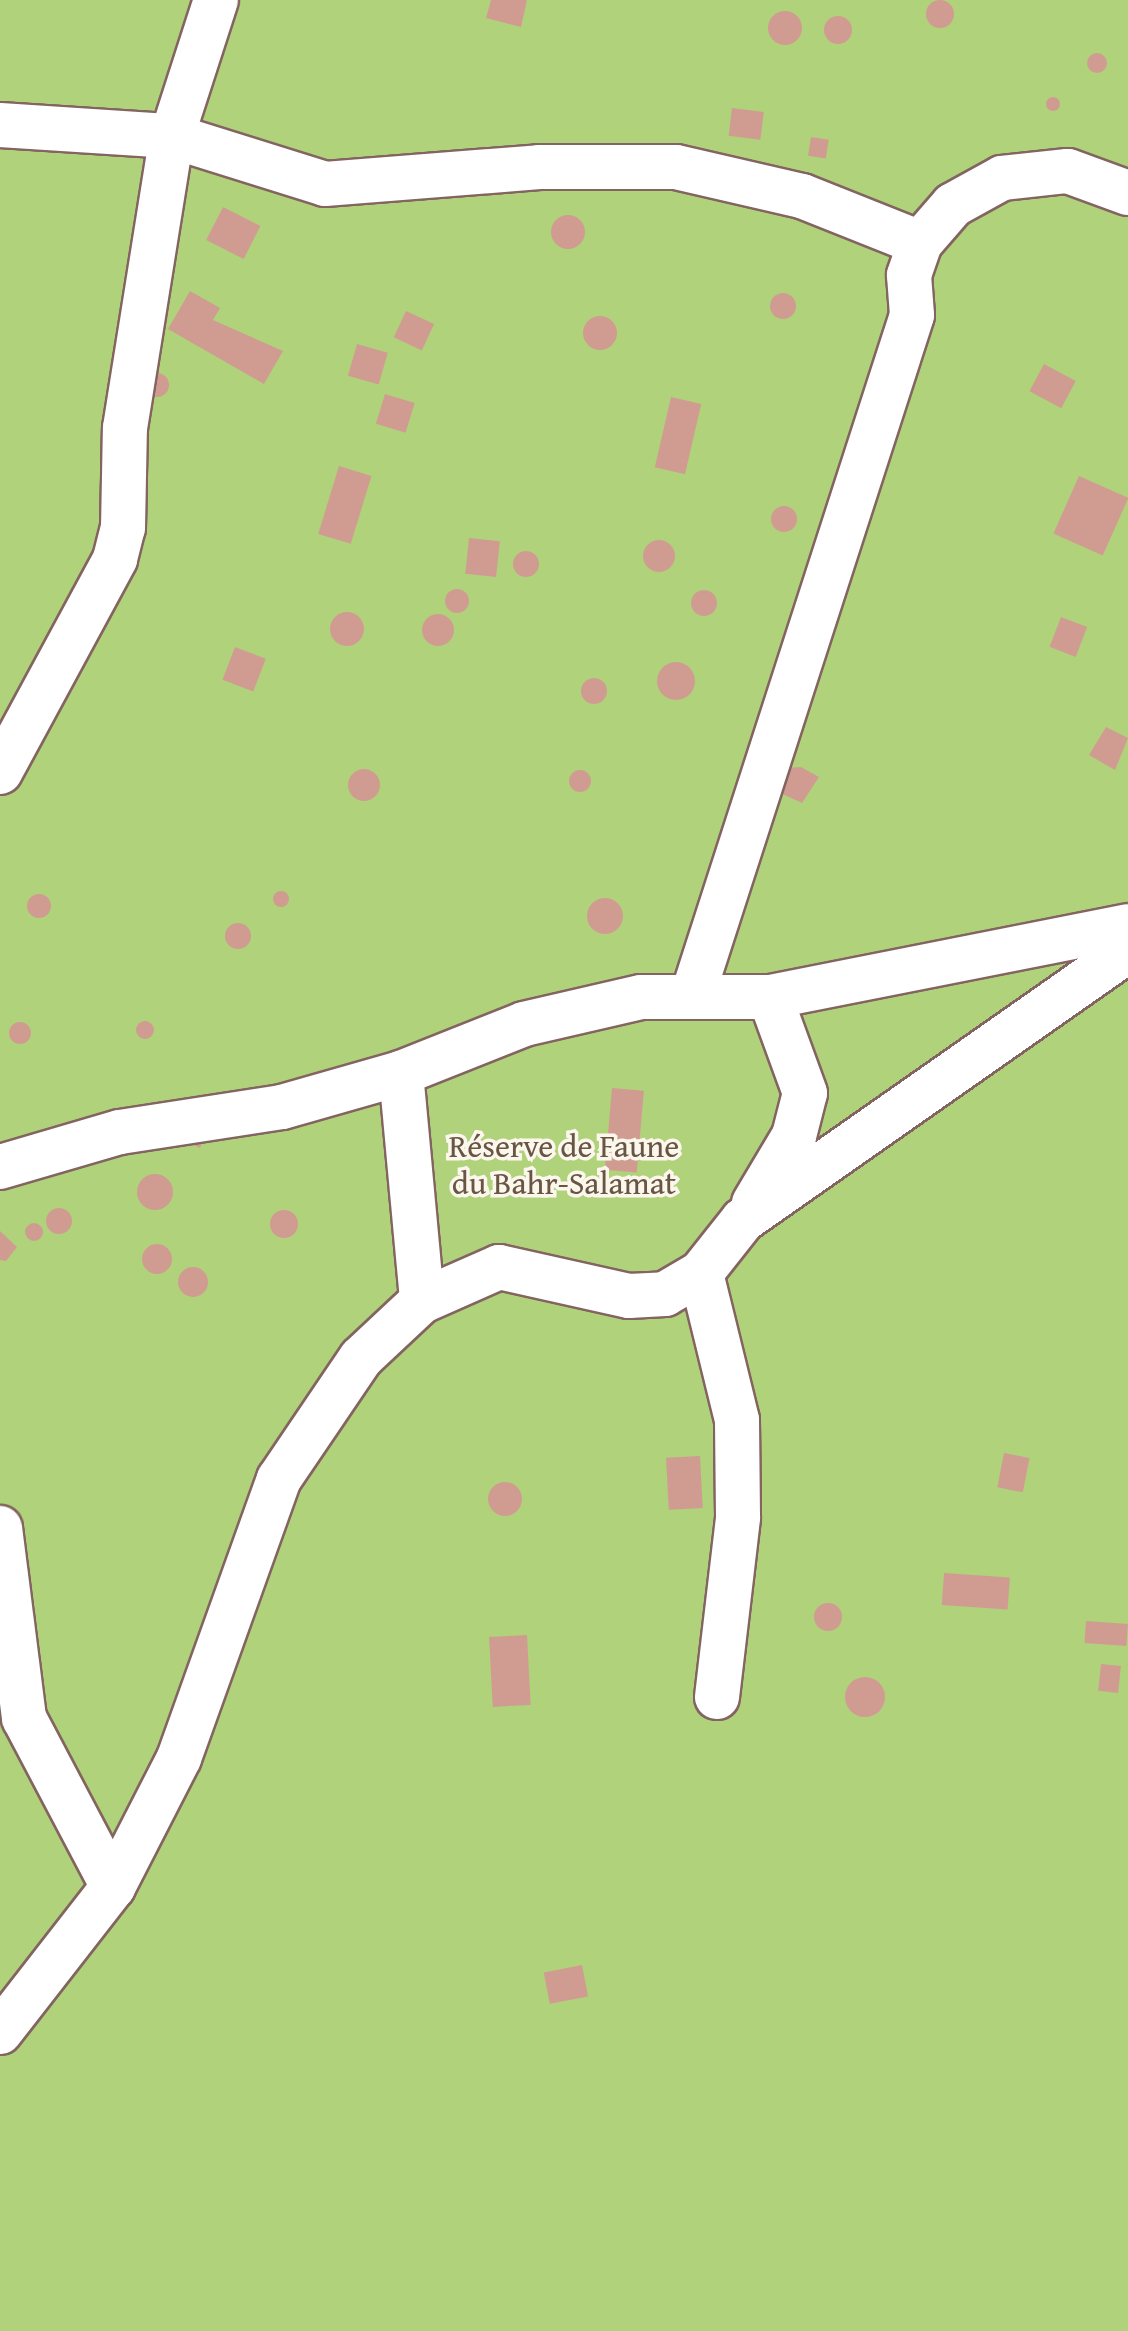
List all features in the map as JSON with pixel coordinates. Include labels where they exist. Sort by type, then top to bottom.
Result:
[{"type":"street","points":[[0,772],[120,538],[125,428],[172,136],[216,0]]},
{"type":"street","points":[[0,125],[172,136],[325,184],[539,167],[676,167],[802,196],[920,243]]},
{"type":"street","points":[[693,994],[912,315],[909,275],[920,243],[953,205],[1002,178],[1068,171],[1128,193]]},
{"type":"street","points":[[0,1167],[120,1132],[282,1107],[401,1073],[524,1024],[641,997],[693,994],[770,997],[1128,926]]},
{"type":"street","points":[[743,1220],[1128,950]]},
{"type":"street","points":[[0,2032],[113,1887],[179,1758],[279,1479],[361,1358],[422,1301],[499,1267],[629,1296],[665,1294],[701,1273],[743,1220],[794,1136],[805,1093],[770,997]]},
{"type":"street","points":[[401,1073],[422,1301]]},
{"type":"street","points":[[701,1273],[737,1420],[738,1517],[717,1697]]},
{"type":"street","points":[[0,1528],[24,1718],[113,1887]]},
{"type":"green space","name":"Réserve de Faune du Bahr-Salamat","points":[[0,0],[1128,0],[1128,2331],[0,2331]]},
{"type":"building","points":[[491,0],[527,0],[521,27],[486,18]]},
{"type":"building","points":[[940,0],[950,4],[954,14],[950,24],[940,28],[930,24],[926,14],[930,4]]},
{"type":"building","points":[[785,11],[797,16],[802,28],[797,40],[785,45],[773,40],[768,28],[773,16]]},
{"type":"building","points":[[838,16],[848,20],[852,30],[848,40],[838,44],[828,40],[824,30],[828,20]]},
{"type":"building","points":[[1097,53],[1104,56],[1107,63],[1104,70],[1097,73],[1090,70],[1087,63],[1090,56]]},
{"type":"building","points":[[1053,97],[1060,104],[1053,111],[1046,104]]},
{"type":"building","points":[[732,108],[764,112],[760,140],[729,136]]},
{"type":"building","points":[[811,137],[829,140],[826,159],[808,156]]},
{"type":"building","points":[[223,207],[260,226],[244,259],[206,240]]},
{"type":"building","points":[[568,215],[580,220],[585,232],[580,244],[568,249],[556,244],[551,232],[556,220]]},
{"type":"building","points":[[190,291],[220,308],[213,320],[283,351],[264,384],[168,329]]},
{"type":"building","points":[[783,293],[792,297],[796,306],[792,315],[783,319],[774,315],[770,306],[774,297]]},
{"type":"building","points":[[406,311],[434,324],[422,350],[394,337]]},
{"type":"building","points":[[600,316],[612,321],[617,333],[612,345],[600,350],[588,345],[583,333],[588,321]]},
{"type":"building","points":[[357,344],[388,353],[379,385],[348,376]]},
{"type":"building","points":[[1044,364],[1076,381],[1061,408],[1029,391]]},
{"type":"building","points":[[157,373],[165,377],[169,385],[165,393],[157,397],[149,393],[145,385],[149,377]]},
{"type":"building","points":[[385,394],[415,403],[406,433],[376,424]]},
{"type":"building","points":[[671,397],[701,404],[685,474],[655,467]]},
{"type":"building","points":[[339,466],[372,476],[351,544],[318,534]]},
{"type":"building","points":[[1079,476],[1128,498],[1103,556],[1053,534]]},
{"type":"building","points":[[784,506],[793,510],[797,519],[793,528],[784,532],[775,528],[771,519],[775,510]]},
{"type":"building","points":[[469,538],[500,541],[496,577],[465,574]]},
{"type":"building","points":[[659,540],[670,545],[675,556],[670,567],[659,572],[648,567],[643,556],[648,545]]},
{"type":"building","points":[[526,551],[535,555],[539,564],[535,573],[526,577],[517,573],[513,564],[517,555]]},
{"type":"building","points":[[457,589],[466,592],[469,601],[466,610],[457,613],[448,610],[445,601],[448,592]]},
{"type":"building","points":[[704,590],[713,594],[717,603],[713,612],[704,616],[695,612],[691,603],[695,594]]},
{"type":"building","points":[[347,612],[359,617],[364,629],[359,641],[347,646],[335,641],[330,629],[335,617]]},
{"type":"building","points":[[438,614],[449,619],[454,630],[449,641],[438,646],[427,641],[422,630],[427,619]]},
{"type":"building","points":[[1061,617],[1087,627],[1076,657],[1050,647]]},
{"type":"building","points":[[235,647],[266,659],[253,692],[222,680]]},
{"type":"building","points":[[676,662],[690,667],[695,681],[690,695],[676,700],[662,695],[657,681],[662,667]]},
{"type":"building","points":[[594,678],[603,682],[607,691],[603,700],[594,704],[585,700],[581,691],[585,682]]},
{"type":"building","points":[[1106,727],[1128,738],[1115,770],[1089,755]]},
{"type":"building","points":[[801,767],[819,777],[802,803],[780,793],[785,768]]},
{"type":"building","points":[[364,769],[375,774],[380,785],[375,796],[364,801],[353,796],[348,785],[353,774]]},
{"type":"building","points":[[580,770],[588,773],[591,781],[588,789],[580,792],[572,789],[569,781],[572,773]]},
{"type":"building","points":[[281,891],[289,899],[281,907],[273,899]]},
{"type":"building","points":[[39,894],[47,898],[51,906],[47,914],[39,918],[31,914],[27,906],[31,898]]},
{"type":"building","points":[[605,898],[617,904],[623,916],[617,928],[605,934],[593,928],[587,916],[593,904]]},
{"type":"building","points":[[238,923],[247,927],[251,936],[247,945],[238,949],[229,945],[225,936],[229,927]]},
{"type":"building","points":[[141,1021],[149,1021],[154,1030],[152,1037],[141,1039],[136,1034],[136,1026]]},
{"type":"building","points":[[16,1022],[24,1022],[31,1033],[24,1044],[16,1044],[9,1037],[9,1029]]},
{"type":"building","points":[[612,1088],[644,1091],[637,1172],[605,1170]]},
{"type":"building","points":[[206,1134],[200,1148],[187,1142]]},
{"type":"building","points":[[155,1174],[168,1179],[173,1192],[168,1205],[155,1210],[142,1205],[137,1192],[142,1179]]},
{"type":"building","points":[[59,1208],[68,1212],[72,1221],[68,1230],[59,1234],[50,1230],[46,1221],[50,1212]]},
{"type":"building","points":[[284,1210],[294,1214],[298,1224],[294,1234],[284,1238],[274,1234],[270,1224],[274,1214]]},
{"type":"building","points":[[34,1223],[43,1232],[34,1241],[25,1232]]},
{"type":"building","points":[[0,1231],[17,1247],[6,1261],[0,1260]]},
{"type":"building","points":[[157,1244],[167,1249],[172,1259],[167,1269],[157,1274],[147,1269],[142,1259],[147,1249]]},
{"type":"building","points":[[193,1267],[204,1271],[208,1282],[204,1293],[193,1297],[182,1293],[178,1282],[182,1271]]},
{"type":"building","points":[[1004,1453],[1030,1458],[1023,1492],[997,1487]]},
{"type":"building","points":[[700,1456],[703,1508],[669,1510],[666,1458]]},
{"type":"building","points":[[505,1482],[517,1487],[522,1499],[517,1511],[505,1516],[493,1511],[488,1499],[493,1487]]},
{"type":"building","points":[[944,1573],[1010,1578],[1008,1610],[942,1605]]},
{"type":"building","points":[[828,1603],[838,1607],[842,1617],[838,1627],[828,1631],[818,1627],[814,1617],[818,1607]]},
{"type":"building","points":[[1086,1621],[1128,1624],[1126,1646],[1084,1643]]},
{"type":"building","points":[[527,1635],[531,1705],[493,1707],[489,1637]]},
{"type":"building","points":[[1101,1664],[1121,1666],[1118,1693],[1098,1691]]},
{"type":"building","points":[[865,1677],[879,1683],[885,1697],[879,1711],[865,1717],[851,1711],[845,1697],[851,1683]]},
{"type":"building","points":[[582,1965],[588,1996],[550,2004],[544,1972]]}]
